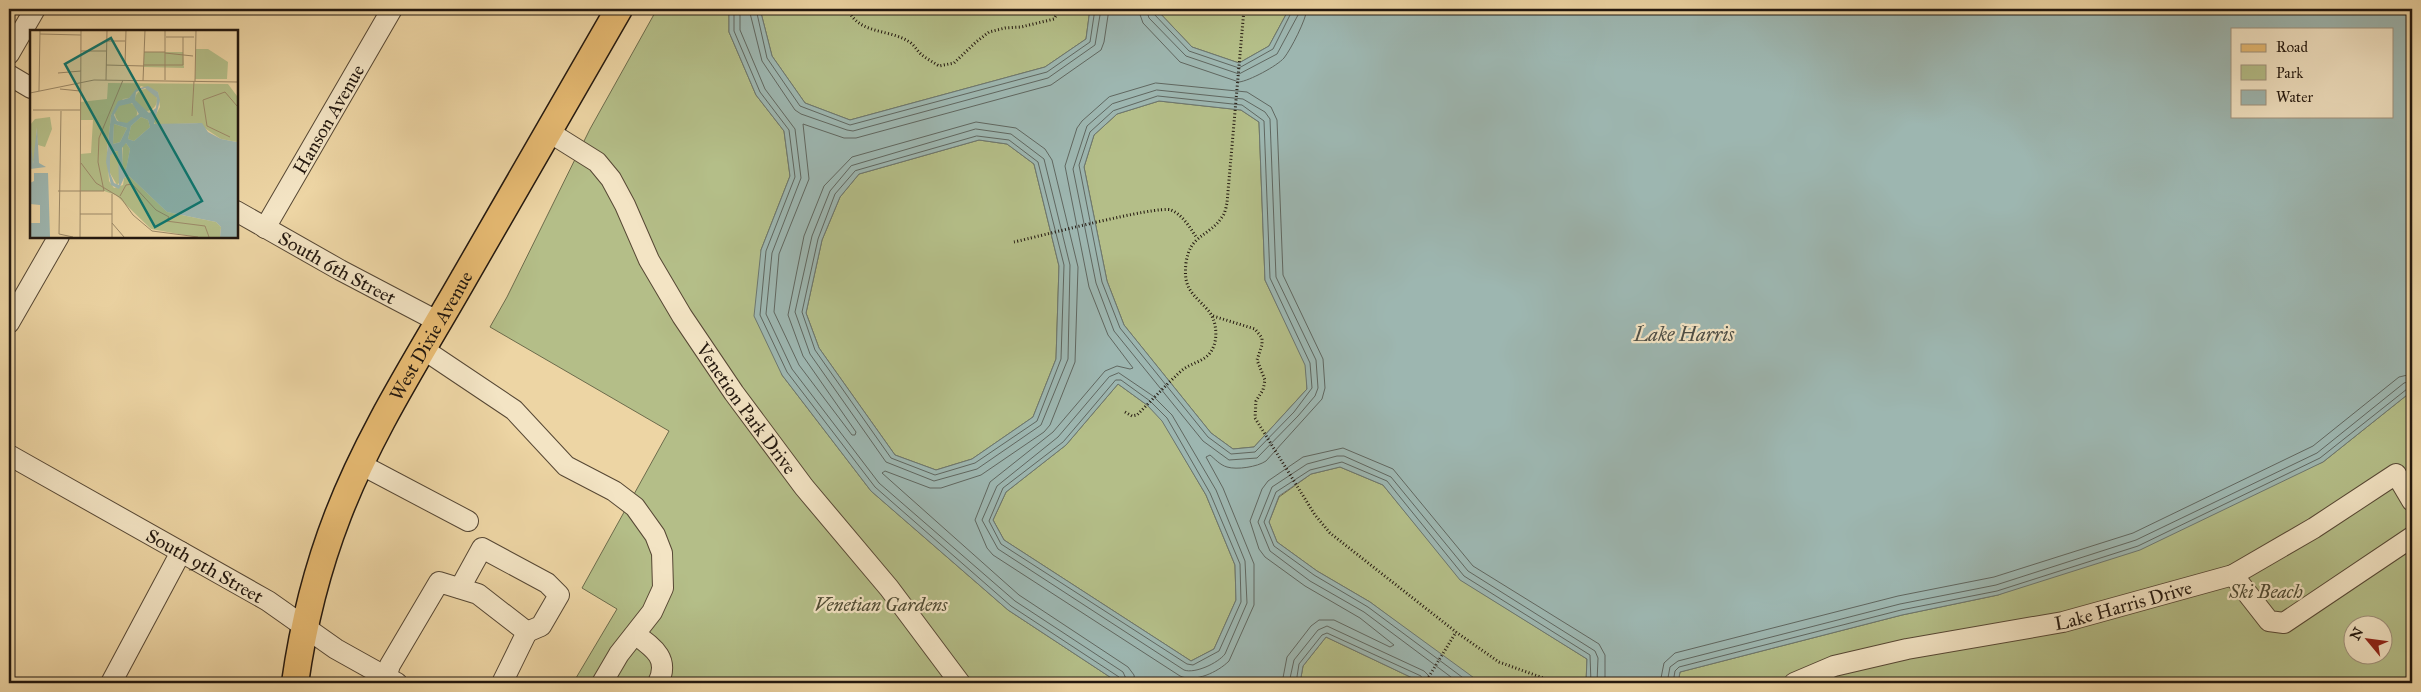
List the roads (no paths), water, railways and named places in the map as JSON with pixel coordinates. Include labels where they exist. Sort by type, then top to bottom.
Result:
[{"type":"main road","name":"West Dixie Avenue","points":[[295,683],[304,626],[324,555],[338,515],[360,464],[438,322],[620,9]]},
{"type":"street","points":[[9,54],[35,9]]},
{"type":"street","name":"Hanson Avenue","points":[[265,228],[386,11]]},
{"type":"street","points":[[9,75],[30,87]]},
{"type":"street","name":"Venetion Park Drive","points":[[549,132],[597,162],[611,179],[625,205],[649,260],[682,316],[734,393],[804,487],[889,588],[960,683]]},
{"type":"street","name":"South 6th Street","points":[[238,212],[438,322]]},
{"type":"street","points":[[9,324],[58,238]]},
{"type":"street","points":[[423,349],[514,410],[566,466],[614,491],[635,507],[655,535],[662,553],[663,588],[652,612],[636,635],[619,654],[602,683]]},
{"type":"street","name":"South 9th Street","points":[[9,455],[268,600],[336,649],[391,680]]},
{"type":"street","points":[[360,464],[468,521]]},
{"type":"street","name":"Lake Harris Drive","points":[[1794,683],[1834,666],[1907,649],[2063,622],[2233,575],[2314,528],[2396,474],[2412,501]]},
{"type":"street","points":[[2233,575],[2269,621],[2284,622],[2412,537]]},
{"type":"street","points":[[460,588],[482,548],[547,583],[558,595],[541,626],[527,632],[502,683]]},
{"type":"street","points":[[111,683],[181,552]]},
{"type":"street","points":[[391,680],[390,665],[440,582],[478,594],[527,632]]},
{"type":"street","points":[[636,635],[658,651],[663,668],[658,683]]},
{"type":"water","name":"Lake Harris","points":[[729,9],[760,9],[772,56],[805,103],[850,120],[1045,67],[1086,39],[1090,9],[1156,9],[1192,47],[1239,63],[1269,46],[1289,9],[2412,9],[2412,391],[2323,462],[2140,550],[1998,595],[1902,615],[1680,672],[1678,683],[1586,683],[1587,659],[1460,580],[1383,485],[1340,467],[1311,474],[1279,496],[1269,522],[1277,542],[1317,571],[1370,602],[1481,683],[1423,683],[1326,637],[1303,666],[1300,683],[1119,683],[1008,610],[871,491],[782,375],[754,316],[761,250],[790,176],[784,131],[756,95],[729,32]],"holes":[[[1159,101],[1241,110],[1259,122],[1265,280],[1305,365],[1307,389],[1254,447],[1233,449],[1211,433],[1124,325],[1107,281],[1084,167],[1094,135],[1117,114]],[[979,140],[1007,144],[1034,164],[1059,266],[1056,359],[1033,417],[972,459],[936,470],[895,455],[819,348],[806,313],[822,240],[840,197],[859,174]],[[1118,384],[1147,405],[1162,421],[1206,495],[1235,565],[1236,600],[1214,649],[1191,661],[1004,540],[993,520],[1006,492],[1066,445]]]},
{"type":"park label","name":"Ski Beach","points":[[2266,591]]},
{"type":"park label","name":"Venetian Gardens","points":[[881,604]]}]
